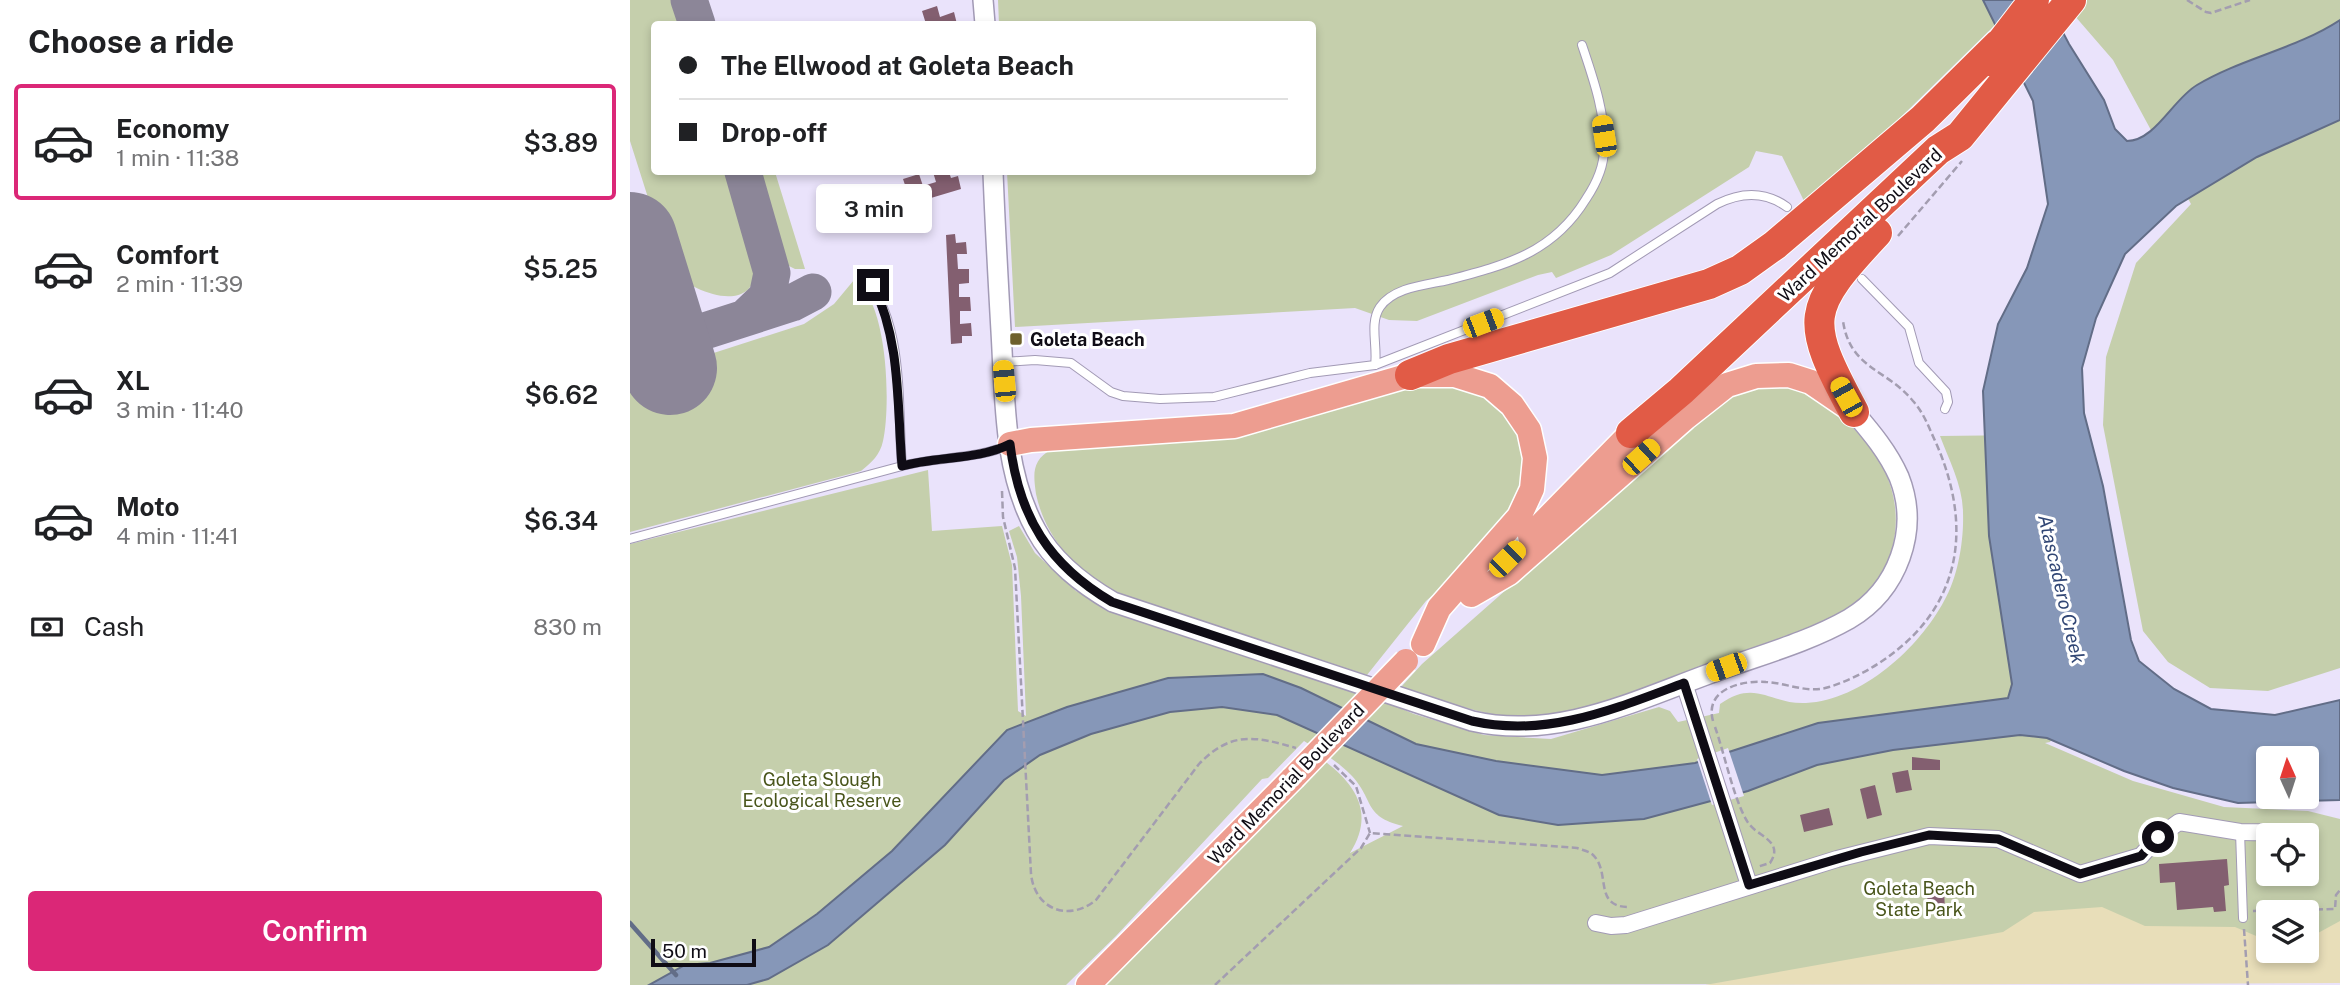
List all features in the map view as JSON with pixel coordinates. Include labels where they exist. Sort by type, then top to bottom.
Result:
[{"type":"highway","name":"Ward Memorial Boulevard","points":[[1631,433],[1669,389],[1906,155],[1965,90],[2034,0]]},
{"type":"highway","name":"Ward Memorial Boulevard","points":[[1631,433],[1681,391],[1938,150],[1960,136],[2071,0]]},
{"type":"highway","points":[[1410,375],[1448,359],[1699,287],[1740,270],[1775,245],[1880,156],[1999,44]]},
{"type":"highway","points":[[1854,411],[1821,344],[1819,317],[1825,298],[1844,269],[1947,158],[1960,136]]},
{"type":"main road","points":[[1010,444],[1031,440],[1234,426],[1410,375],[1455,375],[1490,386],[1506,398],[1520,414],[1532,438],[1535,458],[1532,489],[1525,508],[1439,608],[1415,652]]},
{"type":"main road","points":[[1471,595],[1509,573],[1685,418],[1727,385],[1756,376],[1789,375],[1811,382],[1854,411]]},
{"type":"main road","name":"Ward Memorial Boulevard","points":[[1087,985],[1631,433]]},
{"type":"street","points":[[983,0],[985,21]]},
{"type":"street","points":[[993,175],[1003,362],[1014,473],[1025,506],[1048,549],[1088,588],[1112,602],[1498,727],[1560,724],[1594,716],[1833,627],[1860,612],[1891,579],[1903,550],[1906,535],[1905,498],[1891,461],[1854,411]]},
{"type":"street","points":[[1684,683],[1749,885]]},
{"type":"street","points":[[1596,923],[1626,925],[1849,855],[1929,835],[1998,839],[2080,874],[2141,856],[2158,837],[2179,822],[2256,832]]},
{"type":"lane","points":[[1375,365],[1376,317],[1385,302],[1409,289],[1483,270],[1528,254],[1562,232],[1581,208],[1597,180],[1604,152],[1597,95],[1582,45]]},
{"type":"lane","points":[[1003,362],[1034,360],[1071,363],[1111,392],[1123,396],[1160,399],[1214,397],[1310,373],[1375,365],[1610,273],[1706,210],[1735,195],[1764,196],[1787,207]]},
{"type":"lane","points":[[859,273],[873,285],[882,303],[890,332],[898,396],[902,466]]},
{"type":"lane","points":[[1862,279],[1909,327],[1919,363],[1946,392],[1948,402],[1945,409]]},
{"type":"lane","points":[[630,538],[927,459],[996,451],[1010,444]]},
{"type":"lane","points":[[2240,832],[2243,915]]},
{"type":"path","points":[[2187,0],[2211,13],[2249,0]]},
{"type":"path","points":[[1002,488],[1003,517],[1015,564],[1030,866],[1035,890],[1044,903],[1066,913],[1084,909],[1110,884],[1187,779],[1218,747],[1245,738],[1305,751]]},
{"type":"path","points":[[1713,703],[1711,712],[1745,817],[1750,825],[1773,844],[1775,851],[1770,863]]},
{"type":"path","points":[[1215,985],[1361,848],[1370,834],[1356,786],[1329,760]]},
{"type":"path","points":[[1370,834],[1577,848],[1592,854],[1599,863],[1610,901],[1617,906],[1628,908],[1640,905]]},
{"type":"path","points":[[2248,985],[2243,915],[2335,909],[2336,895],[2340,890]]},
{"type":"green space","points":[[630,0],[675,0],[681,21],[651,21],[651,175],[729,175],[756,262],[754,279],[747,290],[737,295],[709,293],[695,287],[671,270],[630,141]]},
{"type":"green space","points":[[998,0],[1987,0],[1997,23],[1855,162],[1805,203],[1782,156],[1756,151],[1749,167],[1611,255],[1556,278],[1552,272],[1538,275],[1417,321],[1389,320],[1355,308],[1015,327],[1007,175],[1316,175],[1316,21],[999,21]]},
{"type":"green space","points":[[2061,0],[2340,0],[2340,668],[2268,691],[2210,688],[2168,662],[2143,631],[2103,425],[2106,357],[2136,263],[2191,204],[2113,60]]},
{"type":"green space","points":[[757,175],[776,175],[805,269],[795,269],[785,264]]},
{"type":"green space","points":[[854,280],[865,291],[874,308],[884,354],[887,404],[882,446],[875,458],[861,471],[630,532],[630,380],[804,324],[834,304]]},
{"type":"green space","points":[[1780,384],[1810,395],[1848,422],[1869,446],[1888,479],[1894,499],[1894,542],[1877,581],[1863,598],[1844,611],[1788,636],[1602,704],[1567,714],[1531,718],[1493,714],[1401,687],[1422,664],[1726,396],[1751,385]]},
{"type":"green space","points":[[1410,387],[1459,387],[1476,390],[1504,409],[1524,445],[1525,477],[1514,508],[1451,579],[1426,601],[1367,675],[1150,606],[1115,592],[1080,569],[1060,547],[1040,508],[1035,486],[1035,468],[1045,453],[1052,449]]},
{"type":"green space","points":[[2025,435],[2074,704],[2050,742],[2045,743],[2133,781],[2224,807],[2308,811],[2340,819],[2340,983],[1106,985],[1326,762],[1347,781],[1359,803],[1361,826],[1350,853],[1403,826],[1390,822],[1375,812],[1350,774],[1304,741],[1268,778],[1262,779],[1116,936],[1066,985],[630,985],[630,544],[928,470],[932,531],[1002,526],[1012,565],[1018,711],[1026,716],[1021,596],[1017,557],[1009,531],[1019,526],[1035,553],[1076,591],[1125,617],[1354,689],[1414,714],[1484,735],[1551,739],[1659,707],[1670,711],[1678,722],[1719,713],[1720,704],[1744,693],[1806,703],[1827,700],[1868,682],[1904,653],[1920,636],[1949,591],[1959,558],[1963,524],[1961,493],[1940,436]]},
{"type":"sand","points":[[2102,907],[2145,926],[2235,927],[2256,936],[2256,963],[2319,963],[2319,932],[2340,921],[2340,983],[1705,985],[2003,932],[2034,912]]},
{"type":"water","name":"Atascadero Creek","points":[[1983,0],[2046,0],[2069,44],[2104,100],[2115,129],[2127,141],[2137,139],[2155,127],[2188,91],[2197,85],[2305,39],[2340,20],[2340,120],[2257,157],[2176,206],[2125,254],[2096,318],[2082,368],[2084,413],[2103,486],[2131,640],[2139,661],[2174,689],[2211,709],[2275,715],[2340,700],[2340,800],[2319,801],[2319,746],[2256,746],[2256,802],[2238,803],[2173,788],[2124,771],[2047,738],[2020,735],[1893,750],[1817,765],[1748,791],[1644,819],[1558,825],[1499,815],[1277,715],[1222,707],[1170,712],[1091,734],[1040,755],[1004,780],[945,845],[828,945],[768,979],[747,985],[649,985],[685,965],[710,963],[769,947],[817,914],[892,851],[1007,730],[1067,707],[1168,678],[1263,674],[1301,688],[1416,744],[1496,761],[1602,775],[1695,763],[1818,723],[2008,698],[2012,684],[1989,536],[1983,391],[1998,324],[2027,268],[2048,204],[2033,101]]},
{"type":"pier","points":[[1728,748],[1744,796],[1712,805],[1697,759]]},
{"type":"building","points":[[937,6],[940,17],[954,12],[956,21],[925,21],[922,11]]},
{"type":"building","points":[[919,175],[923,186],[936,182],[934,175],[950,175],[951,178],[958,176],[961,189],[874,215],[871,203],[878,201],[874,188],[890,184],[893,196],[907,191],[903,179]]},
{"type":"building","points":[[955,234],[956,243],[966,242],[967,254],[957,254],[958,269],[969,269],[969,283],[959,284],[959,297],[970,297],[971,311],[960,311],[960,324],[971,323],[972,336],[962,336],[962,343],[951,344],[946,235]]},
{"type":"building","points":[[1912,757],[1940,760],[1940,770],[1912,770]]},
{"type":"building","points":[[1908,770],[1912,790],[1896,793],[1892,773]]},
{"type":"building","points":[[1875,785],[1882,815],[1867,819],[1860,789]]},
{"type":"building","points":[[1829,808],[1833,825],[1804,832],[1800,815]]},
{"type":"building","points":[[2227,859],[2229,885],[2224,886],[2226,911],[2214,912],[2213,907],[2177,910],[2175,882],[2160,883],[2159,864]]},
{"type":"building","points":[[1944,889],[1945,911],[1928,912],[1927,890]]},
{"type":"waterway","points":[[630,923],[676,975]]},
{"type":"taxiway","points":[[689,0],[696,21]]},
{"type":"taxiway","points":[[744,175],[772,273],[767,297],[746,317]]},
{"type":"taxiway","points":[[630,355],[792,303],[813,292]]},
{"type":"runway","points":[[630,239],[670,368]]},
{"type":"place","name":"Goleta Beach","points":[[1016,339]]},
{"type":"route","points":[[873,285],[882,303],[890,332],[901,420],[902,466],[927,459],[996,451],[1010,444],[1016,481],[1035,529],[1064,567],[1088,588],[1112,602],[1472,721],[1498,727],[1560,724],[1594,716],[1684,683],[1749,885],[1929,835],[1998,839],[2055,866],[2080,874],[2141,856],[2158,837]]},
{"type":"park label","name":"Goleta Slough Ecological Reserve","points":[[822,789]]},
{"type":"park label","name":"Goleta Beach State Park","points":[[1919,898]]}]
